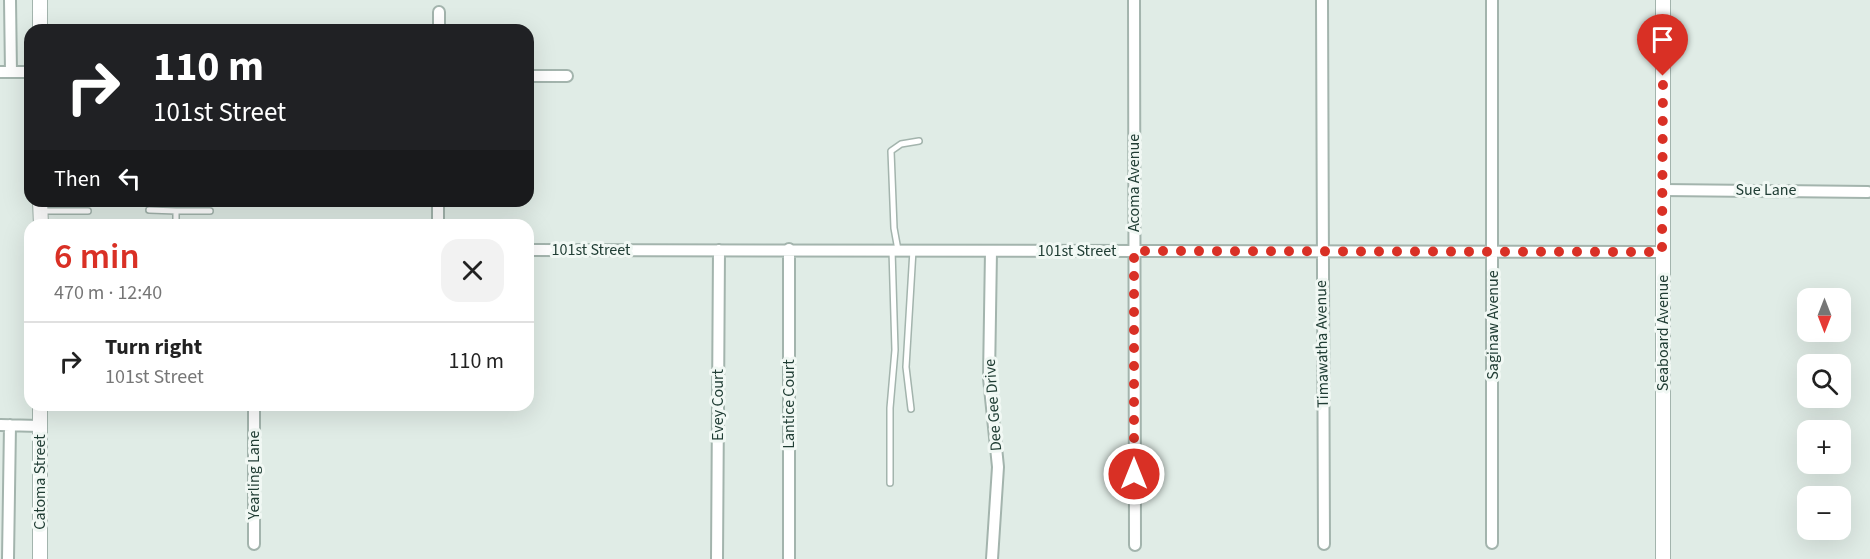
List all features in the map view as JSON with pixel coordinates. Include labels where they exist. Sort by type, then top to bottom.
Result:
[{"type":"street","points":[[10,0],[5,72],[24,72]]},
{"type":"street","points":[[40,0],[40,24]]},
{"type":"street","name":"Acoma Avenue","points":[[1134,0],[1135,545]]},
{"type":"street","name":"Timawatha Avenue","points":[[1322,0],[1324,544]]},
{"type":"street","name":"Saginaw Avenue","points":[[1492,0],[1492,543]]},
{"type":"street","name":"Seaboard Avenue","points":[[1663,0],[1663,559]]},
{"type":"street","points":[[439,12],[439,24]]},
{"type":"street","points":[[534,76],[567,76]]},
{"type":"street","name":"Sue Lane","points":[[1663,190],[1868,192]]},
{"type":"street","name":"Lantice Court","points":[[789,249],[789,559]]},
{"type":"street","name":"101st Street","points":[[534,250],[1662,252]]},
{"type":"street","name":"Evey Court","points":[[717,559],[719,250]]},
{"type":"street","name":"Dee Gee Drive","points":[[991,251],[989,378],[998,467],[992,559]]},
{"type":"street","name":"Catoma Street","points":[[40,411],[40,559]]},
{"type":"street","name":"Yearling Lane","points":[[254,411],[254,544]]},
{"type":"street","points":[[8,559],[5,425],[40,426]]},
{"type":"lane","points":[[890,483],[890,408],[895,350],[895,250],[891,152],[901,144],[919,141]]},
{"type":"lane","points":[[149,210],[210,211]]},
{"type":"lane","points":[[40,212],[88,211]]},
{"type":"lane","points":[[176,211],[176,219]]},
{"type":"lane","points":[[911,409],[906,367],[913,250]]},
{"type":"route","points":[[1134,474],[1134,251],[1662,252],[1663,76]]}]
